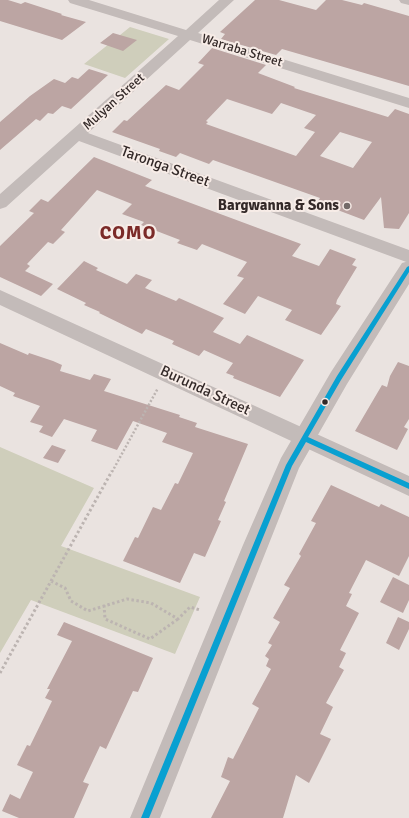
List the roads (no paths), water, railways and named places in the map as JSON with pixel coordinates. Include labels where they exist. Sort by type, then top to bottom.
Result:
[{"type":"street","name":"Warraba Street","points":[[75,0],[409,103]]},
{"type":"street","name":"Mulyan Street","points":[[0,203],[228,0]]},
{"type":"street","name":"Taronga Street","points":[[78,135],[409,257]]},
{"type":"street","points":[[145,818],[289,465],[339,378],[409,268]]},
{"type":"street","name":"Burunda Street","points":[[0,297],[409,486]]},
{"type":"place","name":"Bargwanna & Sons","points":[[347,206]]},
{"type":"district","name":"COMO","points":[[128,234]]}]
